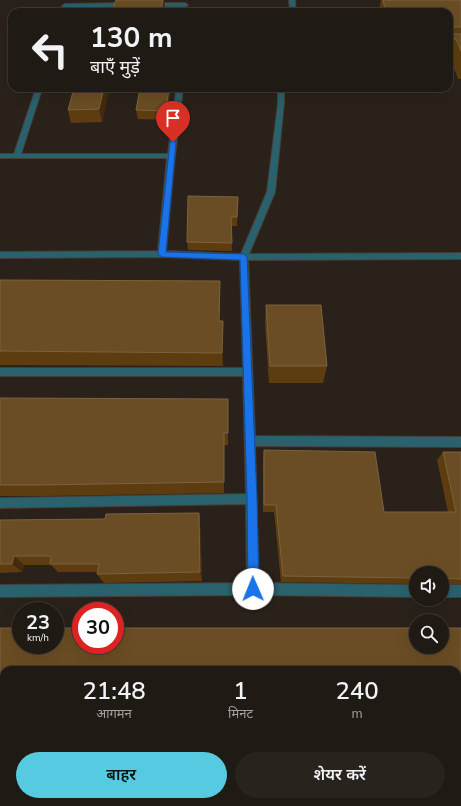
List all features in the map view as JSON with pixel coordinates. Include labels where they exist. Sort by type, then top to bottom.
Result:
[{"type":"street","points":[[148,5],[186,2]]},
{"type":"street","points":[[65,6],[133,5]]},
{"type":"street","points":[[17,156],[38,92]]},
{"type":"street","points":[[162,254],[171,156],[180,92]]},
{"type":"street","points":[[253,589],[252,499],[244,257],[271,192],[281,92]]},
{"type":"street","points":[[0,156],[171,156]]},
{"type":"street","points":[[0,255],[162,254],[244,257],[461,256]]},
{"type":"street","points":[[0,372],[247,372]]},
{"type":"street","points":[[250,441],[461,442]]},
{"type":"street","points":[[0,503],[252,499]]},
{"type":"street","points":[[0,591],[253,589],[409,591]]},
{"type":"street","points":[[449,591],[461,591]]},
{"type":"building","points":[[116,0],[163,0],[162,8],[113,8]]},
{"type":"building","points":[[383,0],[461,0],[461,27],[455,27],[453,29],[453,8],[385,8]]},
{"type":"building","points":[[453,29],[454,34],[461,34],[461,51],[456,39],[453,39]]},
{"type":"building","points":[[73,92],[103,92],[99,109],[68,110]]},
{"type":"building","points":[[139,92],[168,92],[166,111],[136,110]]},
{"type":"building","points":[[188,196],[238,197],[237,217],[231,217],[232,243],[187,242]]},
{"type":"building","points":[[0,280],[220,281],[219,321],[223,321],[222,353],[0,351]]},
{"type":"building","points":[[266,305],[321,305],[327,366],[270,366]]},
{"type":"building","points":[[0,398],[228,399],[228,433],[224,433],[224,482],[0,485]]},
{"type":"building","points":[[264,450],[375,452],[384,512],[456,512],[443,452],[461,452],[461,579],[449,578],[449,566],[409,566],[409,578],[283,576],[276,505],[264,505]]},
{"type":"building","points":[[199,513],[200,572],[97,574],[99,564],[50,564],[51,556],[14,556],[12,564],[0,564],[0,520],[105,519],[106,514]]},
{"type":"building","points":[[0,628],[12,628],[12,654],[64,654],[64,628],[72,628],[72,654],[124,654],[124,628],[409,628],[409,654],[449,654],[449,628],[461,628],[461,666],[0,666]]},
{"type":"route","points":[[173,142],[162,254],[244,257],[252,499],[253,589]]}]
